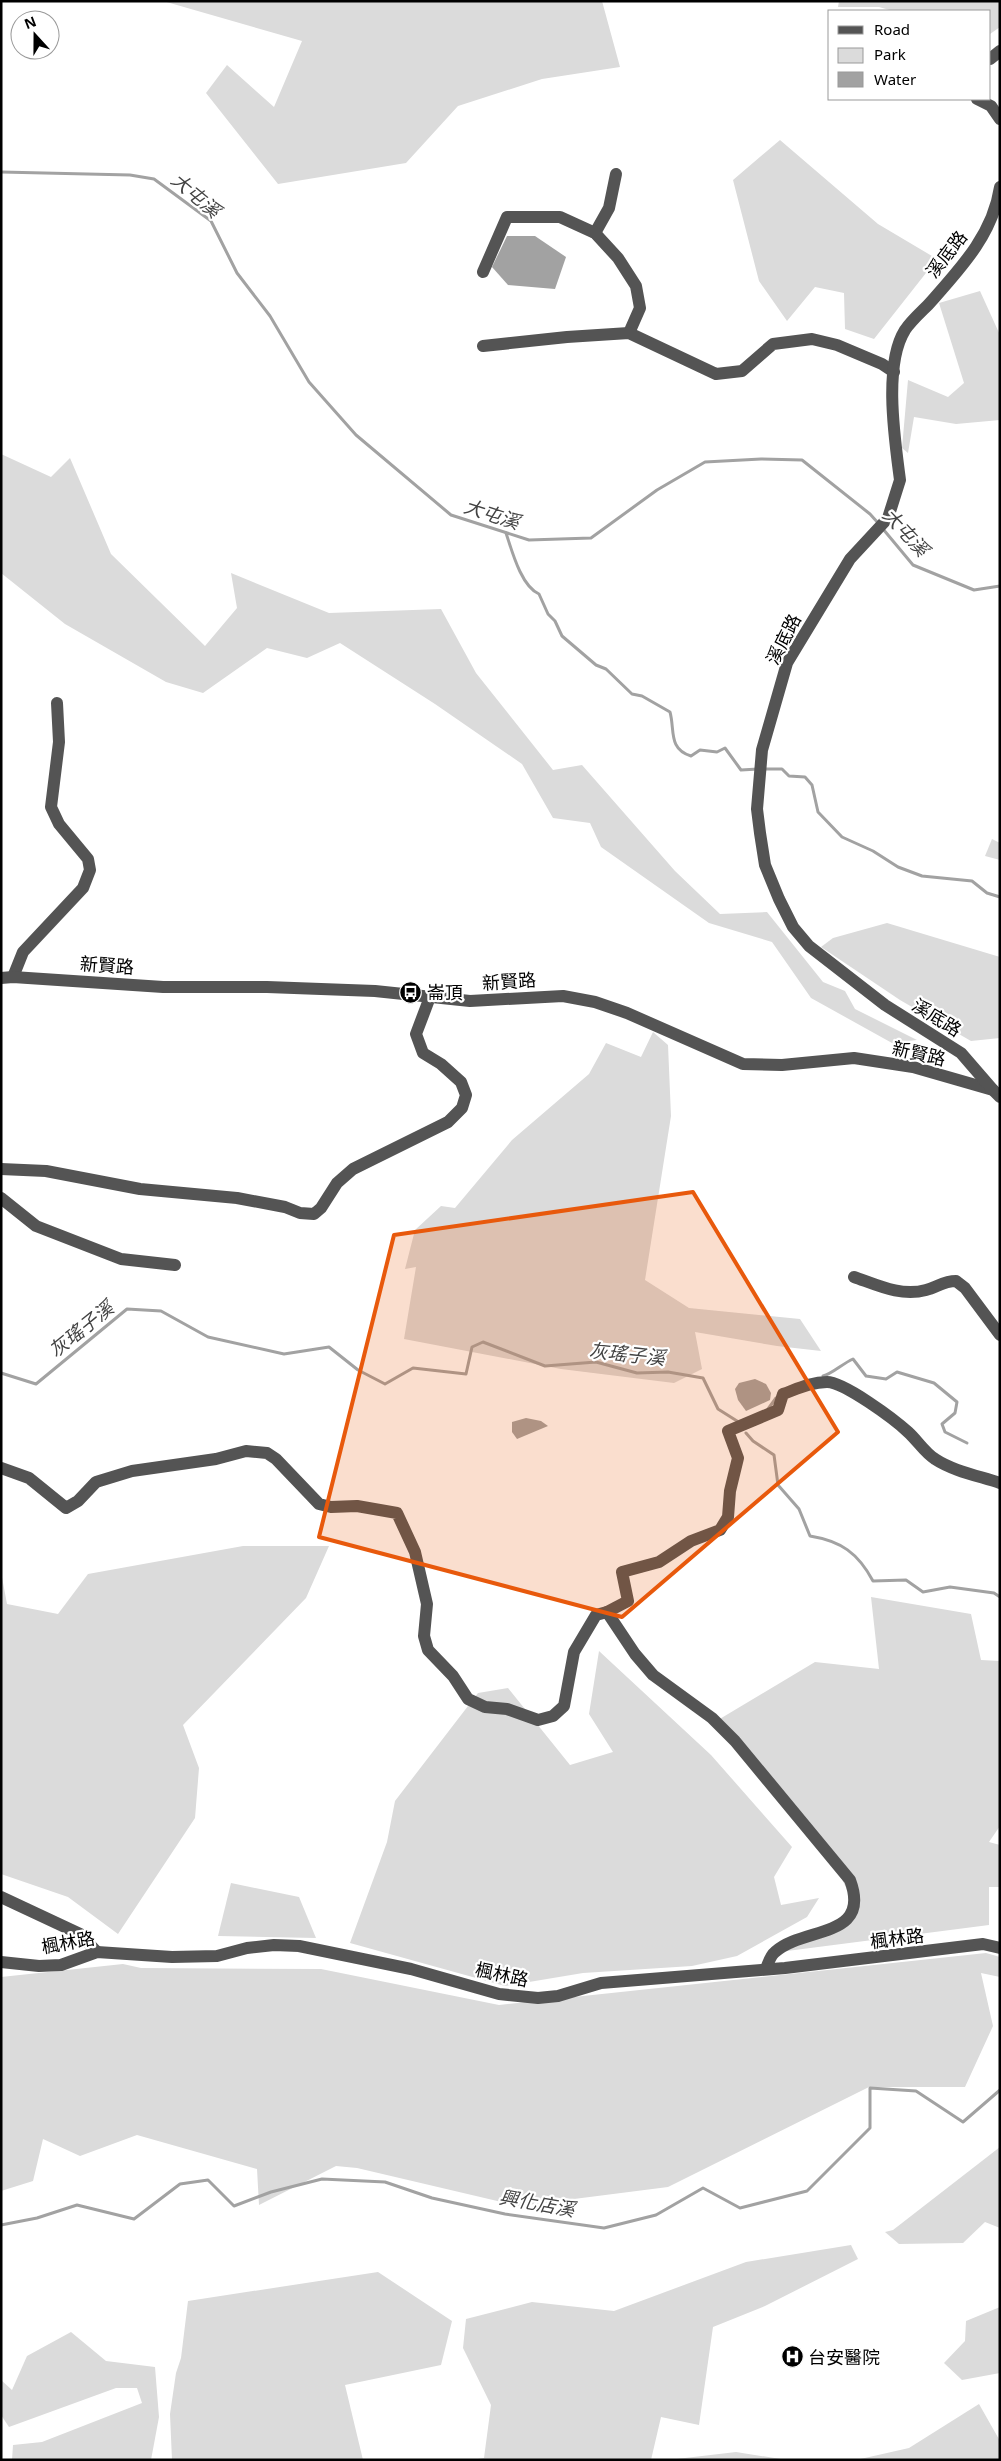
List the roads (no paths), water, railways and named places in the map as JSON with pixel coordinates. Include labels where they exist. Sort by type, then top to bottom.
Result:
[{"type":"street","points":[[979,100],[992,106],[1000,119]]},
{"type":"street","points":[[595,233],[609,208],[616,174]]},
{"type":"street","name":"溪底路","points":[[997,1093],[961,1053],[885,1005],[809,946],[793,927],[765,865],[757,809],[758,776],[787,663],[850,559],[872,533],[888,518],[900,480],[892,423],[894,372],[904,331],[961,267],[985,233],[997,205],[1000,187]]},
{"type":"street","points":[[483,272],[507,217],[560,217],[595,233],[618,258],[636,286],[640,308],[629,333]]},
{"type":"street","points":[[483,346],[567,337],[629,333],[716,374],[742,371],[772,344],[812,340],[837,345],[882,364],[894,372]]},
{"type":"street","points":[[7,977],[22,952],[83,888],[90,870],[88,859],[59,824],[51,807],[60,742],[57,703]]},
{"type":"street","name":"新賢路","points":[[7,977],[163,987],[267,987],[375,992],[470,1001],[563,996],[595,1002],[627,1013],[743,1064],[782,1064],[862,1059],[913,1067],[997,1093]]},
{"type":"street","points":[[1,1168],[46,1171],[140,1189],[237,1198],[285,1207],[300,1213],[314,1214],[337,1184],[353,1169],[448,1122],[462,1108],[466,1095],[461,1082],[441,1064],[423,1053],[416,1034],[430,997]]},
{"type":"street","points":[[1,1198],[36,1226],[121,1260],[175,1265]]},
{"type":"street","points":[[854,1278],[897,1292],[926,1290],[946,1281],[956,1281],[965,1288],[1000,1335]]},
{"type":"street","points":[[1,1468],[29,1478],[66,1508],[78,1501],[96,1482],[132,1471],[216,1459],[246,1451],[267,1453],[276,1459],[319,1504],[331,1507],[357,1506],[397,1513],[416,1552],[427,1604],[424,1636],[428,1650],[452,1676],[468,1699],[485,1706],[507,1709],[538,1720],[553,1716],[564,1706],[574,1652],[596,1615],[607,1612],[628,1601],[622,1572],[659,1562],[691,1541],[720,1530],[728,1517],[730,1491],[738,1458],[728,1431],[778,1410],[783,1394],[810,1384],[829,1382],[881,1410],[909,1432],[934,1459],[955,1468],[1000,1482]]},
{"type":"street","points":[[607,1612],[635,1654],[654,1675],[712,1718],[735,1741],[850,1880],[854,1902],[851,1914],[844,1924],[787,1945],[774,1952],[766,1968]]},
{"type":"street","points":[[1,1897],[80,1934],[97,1952]]},
{"type":"street","name":"楓林路","points":[[1,1962],[39,1966],[61,1965],[97,1952],[172,1957],[217,1956],[247,1948],[274,1945],[299,1946],[412,1969],[499,1994],[538,1998],[558,1996],[601,1983],[895,1956],[983,1944],[1000,1948]]},
{"type":"water","points":[[507,236],[535,236],[566,257],[555,289],[508,285],[492,267]]},
{"type":"water","points":[[755,1379],[766,1384],[771,1393],[770,1400],[746,1411],[738,1400],[735,1389],[739,1383]]},
{"type":"water","points":[[526,1418],[541,1421],[548,1426],[517,1439],[512,1432],[512,1422]]},
{"type":"waterway","name":"大屯溪","points":[[1,172],[130,175],[154,179],[211,221],[237,273],[270,316],[309,382],[356,435],[451,515],[529,540],[591,538],[657,490],[705,462],[761,459],[802,460],[870,514],[879,524]]},
{"type":"waterway","name":"大屯溪","points":[[883,529],[913,565],[974,590],[1000,586]]},
{"type":"waterway","points":[[506,533],[522,576],[527,584],[539,594],[548,614],[555,621],[562,636],[596,665],[606,669],[632,694],[642,696],[670,712],[674,738],[679,749],[691,756],[700,750],[717,752],[725,748],[741,770],[758,769]]},
{"type":"waterway","points":[[764,769],[782,769],[789,776],[805,777],[812,785],[818,812],[842,837],[873,851],[898,867],[922,876],[972,881],[987,893],[1000,897]]},
{"type":"waterway","name":"灰瑤子溪","points":[[1,1373],[36,1384],[127,1309],[161,1311],[208,1337],[284,1354],[329,1347],[358,1370],[385,1384],[413,1368],[466,1374],[472,1347],[483,1342],[545,1366],[596,1362],[637,1373],[668,1372],[703,1378],[718,1409],[737,1421]]},
{"type":"waterway","points":[[823,1376],[853,1359],[866,1376],[886,1379],[897,1372],[934,1383],[957,1402],[955,1413],[942,1424],[945,1432],[967,1443]]},
{"type":"waterway","points":[[768,1409],[776,1398]]},
{"type":"waterway","name":"灰瑤子溪","points":[[746,1433],[753,1441],[774,1455],[778,1485],[799,1509],[810,1536],[840,1545],[855,1556],[873,1581],[906,1580],[923,1592],[950,1587],[994,1593],[1000,1597]]},
{"type":"waterway","name":"興化店溪","points":[[1,2225],[37,2218],[77,2205],[134,2219],[180,2184],[208,2180],[234,2206],[271,2192],[322,2179],[385,2182],[432,2198],[505,2214],[604,2228],[656,2215],[703,2188],[740,2208],[807,2191],[870,2128],[870,2088],[916,2091],[963,2122],[1000,2090]]},
{"type":"place","name":"崙頂","points":[[411,992]]},
{"type":"place","name":"台安醫院","points":[[792,2357]]}]
